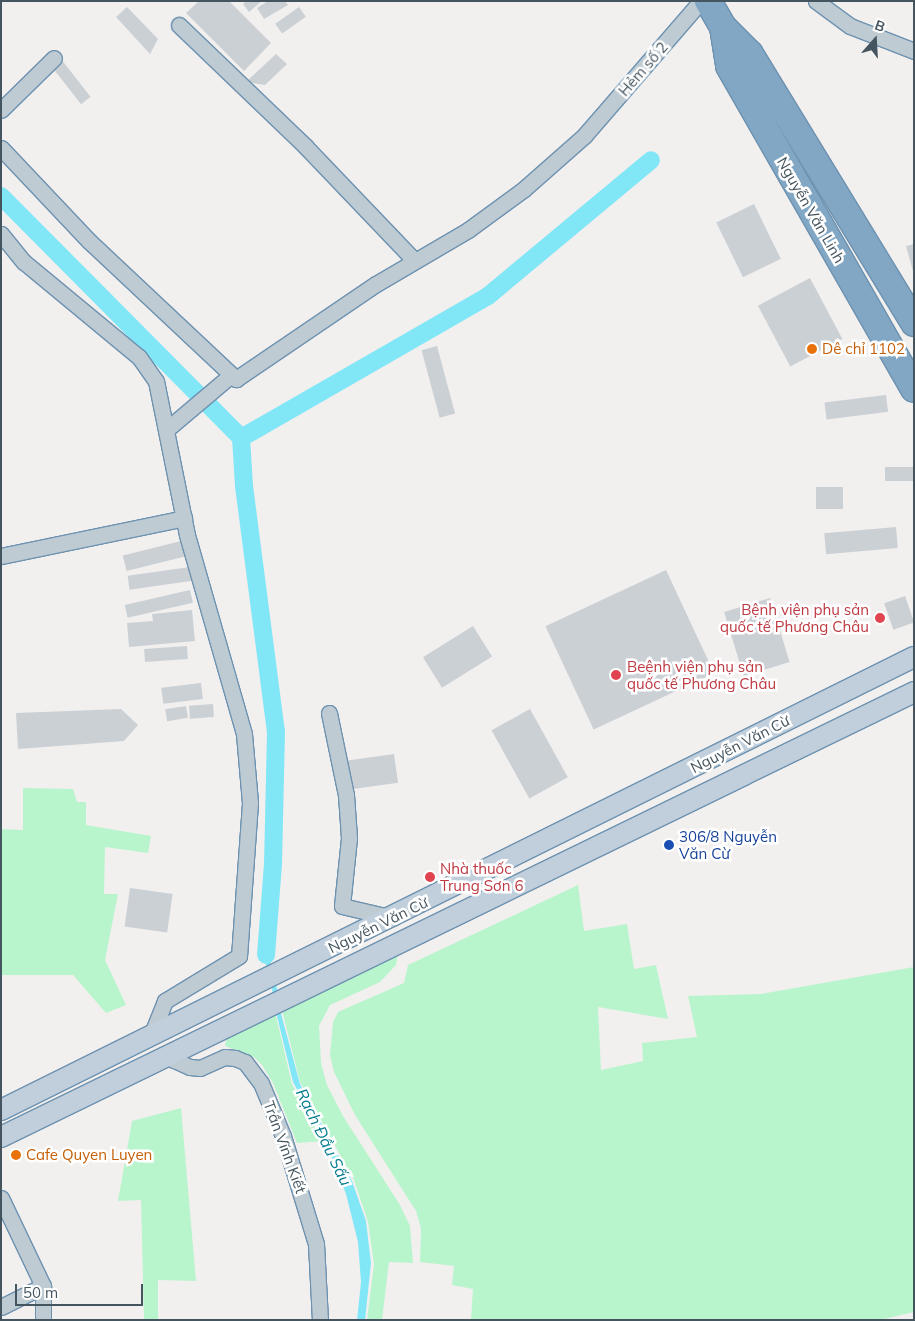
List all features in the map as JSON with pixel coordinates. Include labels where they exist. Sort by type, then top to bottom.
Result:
[{"type":"highway","name":"Nguyễn Văn Linh","points":[[713,8],[750,54],[914,323]]},
{"type":"highway","name":"Nguyễn Văn Linh","points":[[713,8],[729,66],[914,389]]},
{"type":"main road","name":"Nguyễn Văn Cừ","points":[[1,1110],[393,918],[914,657]]},
{"type":"main road","name":"Nguyễn Văn Cừ","points":[[1,1137],[914,692]]},
{"type":"main road","points":[[520,854],[532,877]]},
{"type":"street","points":[[816,1],[850,26],[914,51]]},
{"type":"street","name":"Hẻm số 2","points":[[226,380],[240,378],[414,260],[497,210],[584,136],[713,8]]},
{"type":"street","points":[[179,24],[305,146],[414,260]]},
{"type":"street","points":[[1,110],[54,58]]},
{"type":"street","points":[[1,148],[89,241],[226,380],[166,430]]},
{"type":"street","points":[[1,234],[24,262],[114,334],[151,370],[156,381],[184,518],[244,734],[250,803],[248,866],[240,956],[165,1001],[151,1036]]},
{"type":"street","points":[[1,556],[184,518]]},
{"type":"street","points":[[329,713],[346,795],[349,838],[342,906],[393,918]]},
{"type":"street","points":[[219,1030],[214,1042],[217,1052],[225,1058]]},
{"type":"street","points":[[171,1054],[174,1060],[190,1067],[200,1068],[225,1058]]},
{"type":"street","name":"Trần Vĩnh Kiết","points":[[225,1058],[235,1058],[251,1068],[261,1083],[283,1136],[316,1244],[320,1320]]},
{"type":"street","points":[[1,1198],[43,1286],[43,1320]]},
{"type":"street","points":[[1,1307],[43,1286]]},
{"type":"green space","points":[[23,788],[73,789],[77,802],[86,802],[86,825],[151,836],[148,853],[105,847],[104,894],[118,894],[105,960],[126,1005],[106,1013],[73,975],[1,975],[1,829],[23,830]]},
{"type":"green space","points":[[578,885],[584,931],[627,924],[634,969],[656,965],[668,1019],[598,1007],[601,1070],[643,1061],[642,1043],[697,1037],[688,996],[761,994],[914,967],[914,1312],[880,1320],[471,1320],[473,1289],[452,1285],[454,1266],[420,1262],[421,1229],[416,1211],[355,1115],[334,1072],[330,1055],[333,1022],[338,1012],[404,983],[408,965]]},
{"type":"green space","points":[[398,953],[396,965],[380,982],[330,1005],[319,1026],[321,1063],[327,1085],[343,1116],[400,1205],[410,1226],[413,1263],[389,1262],[382,1320],[367,1320],[374,1264],[368,1222],[354,1180],[300,1082],[282,1010]]},
{"type":"green space","points":[[275,1012],[292,1084],[323,1141],[297,1143],[273,1083],[262,1065],[254,1057],[225,1046],[227,1035]]},
{"type":"green space","points":[[181,1108],[196,1281],[158,1280],[158,1320],[144,1320],[141,1200],[118,1201],[132,1121]]},
{"type":"water","name":"Rạch Đầu Sấu","points":[[280,1010],[300,1084],[352,1181],[366,1221],[371,1263],[365,1320],[357,1320],[361,1282],[358,1242],[346,1194],[326,1143],[293,1082],[276,1012]]},
{"type":"building","points":[[199,1],[229,1],[271,43],[244,71],[186,13]]},
{"type":"building","points":[[246,1],[262,1],[249,12],[243,4]]},
{"type":"building","points":[[268,1],[285,1],[288,5],[264,19],[257,8]]},
{"type":"building","points":[[127,7],[158,39],[150,54],[116,17]]},
{"type":"building","points":[[299,7],[306,17],[282,33],[275,24]]},
{"type":"building","points":[[276,54],[287,64],[265,85],[246,82]]},
{"type":"building","points":[[61,59],[91,97],[81,104],[52,66]]},
{"type":"building","points":[[754,204],[781,259],[743,277],[716,222]]},
{"type":"building","points":[[914,244],[914,271],[913,271],[906,246]]},
{"type":"building","points":[[810,278],[842,339],[790,367],[758,306]]},
{"type":"building","points":[[437,346],[455,414],[440,418],[422,350]]},
{"type":"building","points":[[886,395],[888,412],[827,419],[824,403]]},
{"type":"building","points":[[885,467],[914,467],[914,481],[885,481]]},
{"type":"building","points":[[816,487],[843,487],[843,509],[816,509]]},
{"type":"building","points":[[896,527],[898,548],[826,554],[824,533]]},
{"type":"building","points":[[181,541],[185,557],[127,571],[123,556]]},
{"type":"building","points":[[190,567],[192,581],[130,590],[128,576]]},
{"type":"building","points":[[666,570],[714,673],[594,730],[545,626]]},
{"type":"building","points":[[190,590],[193,603],[128,618],[125,605]]},
{"type":"building","points":[[905,596],[914,623],[893,630],[884,603]]},
{"type":"building","points":[[770,598],[790,662],[744,676],[724,612]]},
{"type":"building","points":[[192,610],[195,641],[129,647],[127,623],[153,621],[152,614]]},
{"type":"building","points":[[473,626],[492,657],[442,688],[423,657]]},
{"type":"building","points":[[187,646],[188,659],[145,662],[144,649]]},
{"type":"building","points":[[201,683],[203,699],[163,704],[161,688]]},
{"type":"building","points":[[213,704],[214,717],[190,719],[189,706]]},
{"type":"building","points":[[186,706],[188,718],[167,721],[165,709]]},
{"type":"building","points":[[121,709],[138,725],[124,741],[18,749],[16,713]]},
{"type":"building","points":[[530,709],[568,777],[529,799],[492,730]]},
{"type":"building","points":[[394,754],[398,783],[351,789],[347,761]]},
{"type":"building","points":[[130,888],[173,894],[167,933],[125,927]]},
{"type":"waterway","points":[[241,438],[488,296],[651,160]]},
{"type":"waterway","points":[[1,196],[241,438],[244,486],[276,732],[273,864],[266,955]]},
{"type":"waterway","name":"Rạch Đầu Sấu","points":[[266,955],[270,972]]},
{"type":"waterway","name":"Rạch Đầu Sấu","points":[[272,980],[276,998]]},
{"type":"place","name":"Dê chỉ 1102","points":[[812,349]]},
{"type":"place","name":"Bệnh viện phụ sản quốc tế Phương Châu","points":[[880,618]]},
{"type":"place","name":"Beệnh viện phụ sản quốc tế Phương Châu","points":[[616,675]]},
{"type":"place","name":"306/8 Nguyễn Văn Cừ","points":[[669,845]]},
{"type":"place","name":"Nhà thuốc Trung Sơn 6","points":[[430,877]]},
{"type":"place","name":"Cafe Quyen Luyen","points":[[16,1155]]}]
